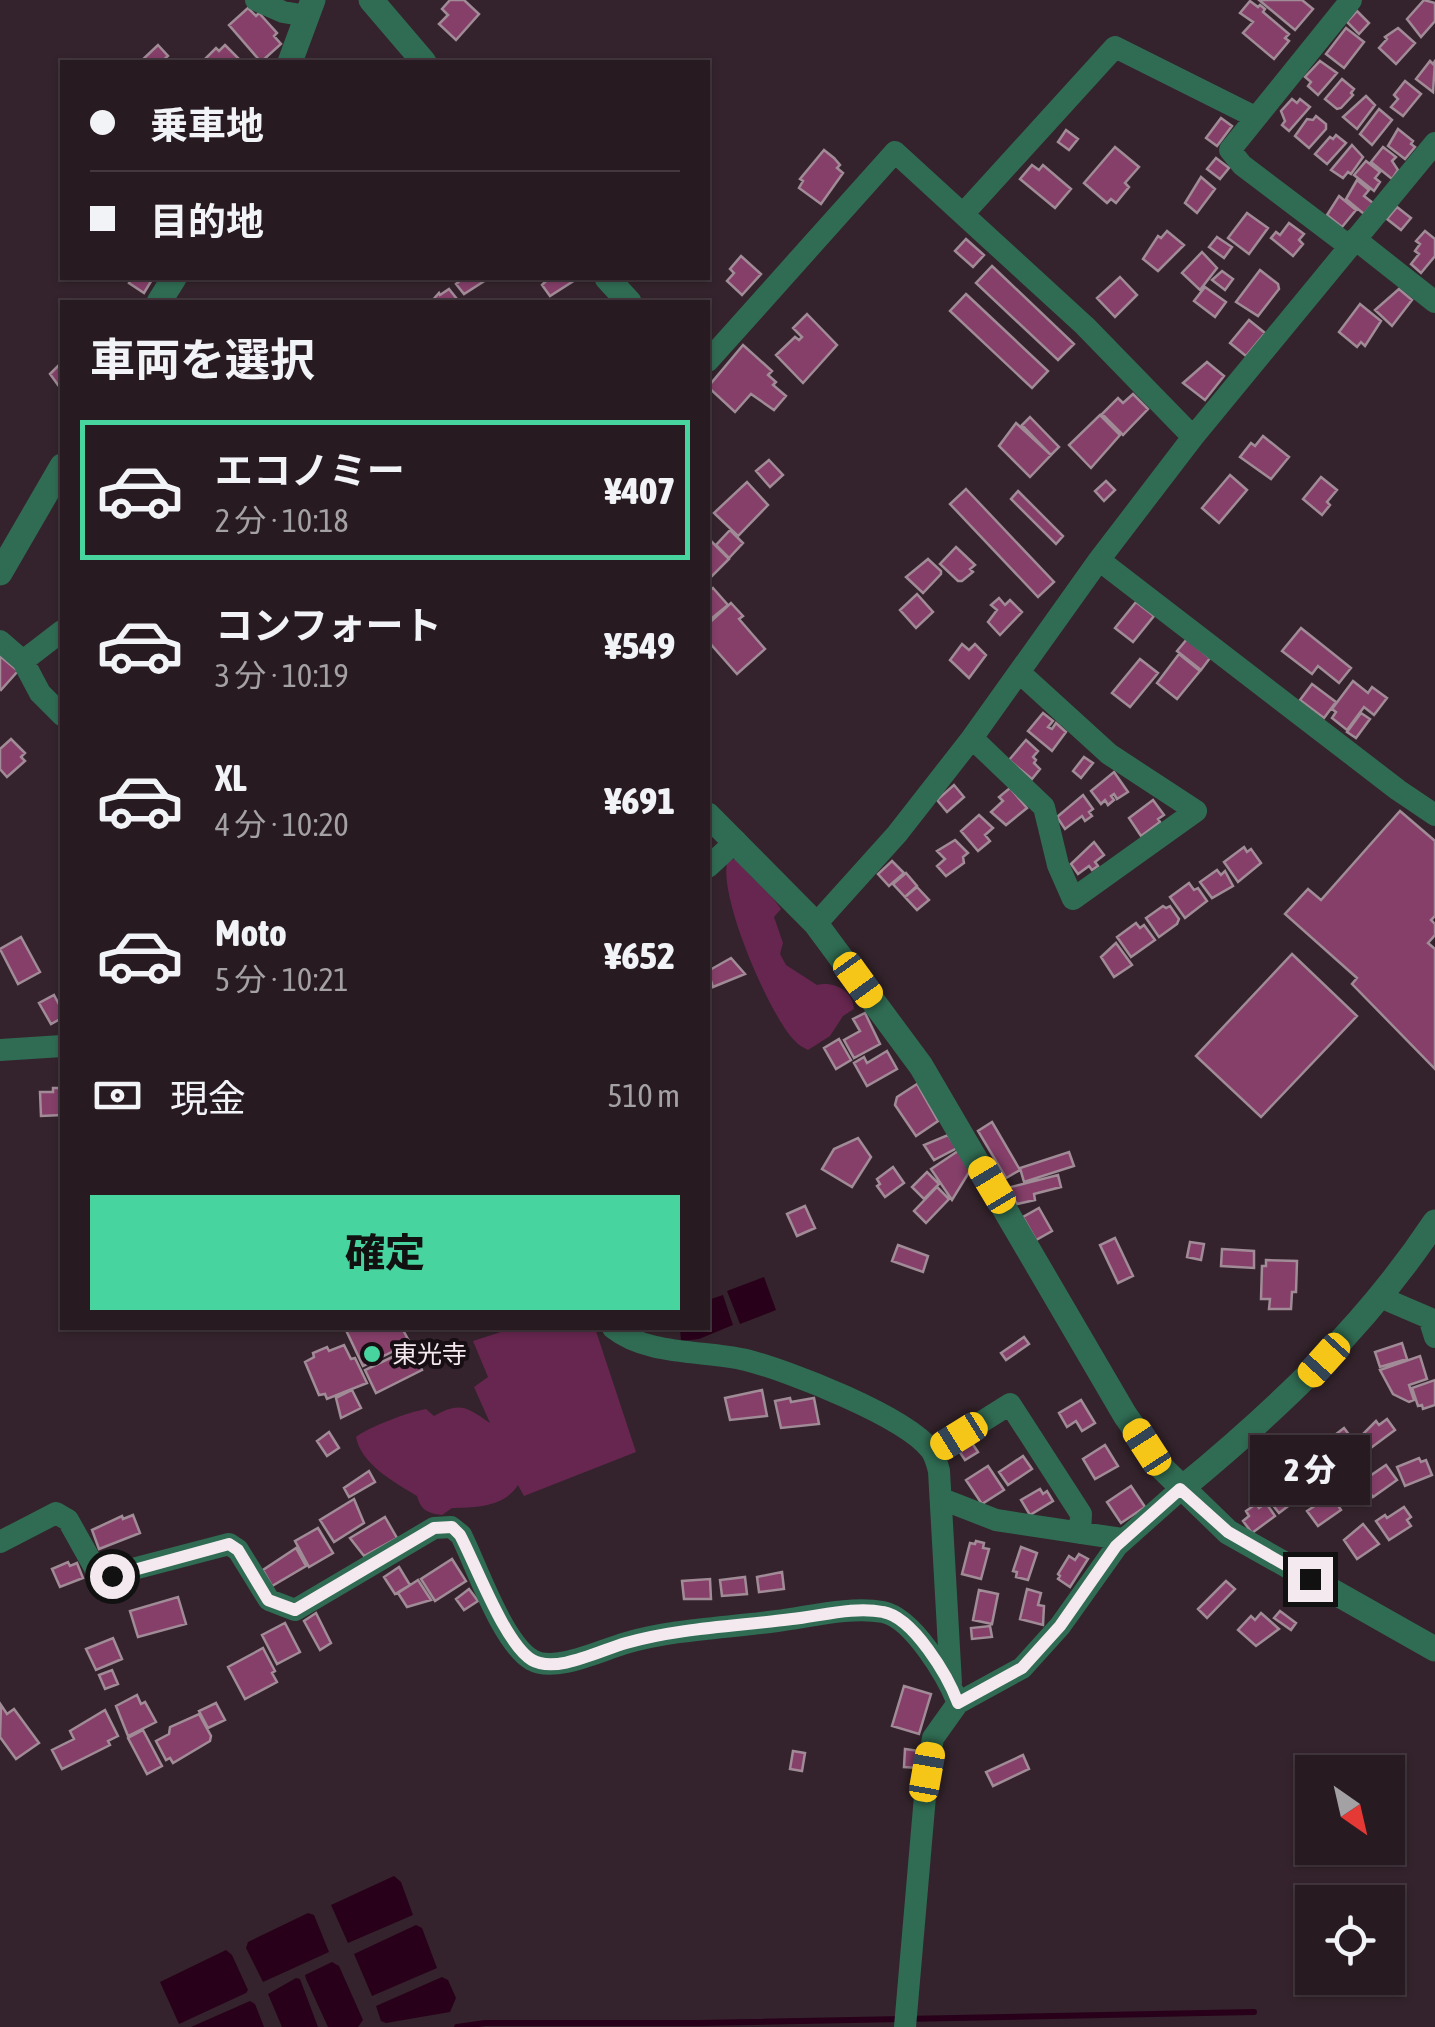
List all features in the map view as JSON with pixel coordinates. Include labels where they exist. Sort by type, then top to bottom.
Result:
[{"type":"street","points":[[256,0],[282,12],[310,8],[291,60]]},
{"type":"street","points":[[371,0],[422,60]]},
{"type":"street","points":[[1351,0],[1230,150],[1242,165],[1435,302]]},
{"type":"street","points":[[964,214],[1115,47],[1255,117]]},
{"type":"street","points":[[710,360],[895,152],[1085,326],[1193,437]]},
{"type":"street","points":[[816,924],[897,834],[972,738],[1193,437],[1352,243],[1431,157]]},
{"type":"street","points":[[610,280],[627,300]]},
{"type":"street","points":[[0,573],[60,469]]},
{"type":"street","points":[[1099,560],[1398,790],[1435,814]]},
{"type":"street","points":[[23,662],[60,633]]},
{"type":"street","points":[[0,641],[23,662],[40,692],[60,713]]},
{"type":"street","points":[[972,738],[1044,807],[1058,865],[1073,899],[1196,811],[1109,754],[1020,673]]},
{"type":"street","points":[[710,817],[816,924],[921,1066],[1126,1415],[1180,1489],[1208,1516],[1252,1547],[1435,1649]]},
{"type":"street","points":[[710,865],[736,841]]},
{"type":"street","points":[[0,1050],[60,1046]]},
{"type":"street","points":[[955,1693],[1022,1668],[1060,1626],[1122,1539],[1304,1383],[1430,1240]]},
{"type":"street","points":[[1380,1297],[1429,1318],[1435,1338]]},
{"type":"street","points":[[616,1330],[631,1340],[746,1360],[861,1403],[917,1435],[934,1452],[942,1498],[955,1693],[933,1738],[927,1772],[905,2027]]},
{"type":"street","points":[[934,1452],[1010,1404],[1081,1514],[1080,1533]]},
{"type":"street","points":[[942,1498],[996,1520],[1122,1539]]},
{"type":"street","points":[[0,1542],[45,1516],[62,1515],[97,1572],[106,1576],[229,1544],[238,1550],[268,1600],[295,1610],[434,1528],[452,1527],[460,1535],[508,1632],[532,1660],[544,1664],[559,1666],[640,1639],[843,1612],[884,1612],[908,1625],[955,1693]]},
{"type":"shaded area","points":[[736,859],[781,909],[774,917],[783,943],[780,954],[786,965],[817,985],[841,989],[853,1003],[854,1009],[843,1016],[830,1036],[808,1050],[784,1028],[772,1007],[737,925],[726,876],[728,860]]},
{"type":"shaded area","points":[[764,1277],[776,1310],[740,1324],[727,1291]]},
{"type":"shaded area","points":[[723,1295],[733,1325],[699,1339],[681,1341],[680,1330],[710,1330],[710,1299]]},
{"type":"shaded area","points":[[507,1330],[596,1330],[636,1452],[524,1496],[518,1485],[505,1498],[488,1505],[452,1508],[442,1515],[423,1508],[417,1496],[371,1464],[356,1437],[389,1420],[426,1409],[434,1416],[463,1408],[490,1423],[474,1387],[488,1377],[473,1341]]},
{"type":"shaded area","points":[[394,1876],[401,1882],[413,1915],[348,1943],[331,1905]]},
{"type":"shaded area","points":[[308,1913],[314,1915],[329,1952],[263,1982],[246,1948],[248,1942]]},
{"type":"shaded area","points":[[416,1925],[422,1928],[437,1968],[372,1996],[354,1954]]},
{"type":"shaded area","points":[[226,1950],[248,1990],[179,2024],[160,1982]]},
{"type":"shaded area","points":[[332,1962],[339,1966],[363,2020],[358,2027],[328,2027],[306,1979],[305,1975]]},
{"type":"shaded area","points":[[442,1977],[448,1980],[456,1998],[450,2012],[381,2021],[376,2006]]},
{"type":"shaded area","points":[[300,1979],[318,2027],[282,2027],[268,1994]]},
{"type":"shaded area","points":[[250,2001],[264,2027],[191,2027]]},
{"type":"building","points":[[450,0],[464,0],[479,14],[456,40],[439,24],[448,15],[442,9]]},
{"type":"building","points":[[1259,0],[1302,0],[1313,9],[1295,30]]},
{"type":"building","points":[[1424,0],[1435,3],[1435,21],[1421,37],[1407,19]]},
{"type":"building","points":[[1250,1],[1265,9],[1263,12],[1289,34],[1285,38],[1289,41],[1274,59],[1243,33],[1253,22],[1240,13]]},
{"type":"building","points":[[248,8],[256,16],[259,13],[277,33],[274,36],[281,44],[259,60],[229,25]]},
{"type":"building","points":[[1357,11],[1369,23],[1359,34],[1347,22]]},
{"type":"building","points":[[1346,28],[1364,42],[1344,68],[1326,54]]},
{"type":"building","points":[[1398,28],[1415,43],[1396,64],[1379,48],[1385,37]]},
{"type":"building","points":[[158,45],[168,56],[163,60],[142,60]]},
{"type":"building","points":[[225,45],[238,58],[204,60],[216,48],[219,51]]},
{"type":"building","points":[[1320,61],[1337,73],[1318,95],[1305,77]]},
{"type":"building","points":[[1430,61],[1435,61],[1433,92],[1416,79]]},
{"type":"building","points":[[1342,79],[1354,89],[1353,95],[1337,109],[1325,99]]},
{"type":"building","points":[[1405,81],[1421,94],[1403,116],[1391,107],[1398,99],[1394,95]]},
{"type":"building","points":[[1366,96],[1375,105],[1357,129],[1343,117]]},
{"type":"building","points":[[1292,99],[1297,103],[1300,99],[1310,107],[1289,131],[1282,125],[1285,121],[1281,111]]},
{"type":"building","points":[[1379,109],[1392,120],[1372,145],[1360,134]]},
{"type":"building","points":[[1316,116],[1326,124],[1326,129],[1309,148],[1295,136],[1307,119]]},
{"type":"building","points":[[1221,118],[1232,126],[1217,146],[1206,138]]},
{"type":"building","points":[[1398,129],[1415,147],[1405,159],[1388,146]]},
{"type":"building","points":[[1066,130],[1078,139],[1069,150],[1058,142]]},
{"type":"building","points":[[1336,135],[1346,143],[1327,164],[1315,154]]},
{"type":"building","points":[[1352,145],[1363,157],[1351,174],[1348,172],[1343,178],[1331,170]]},
{"type":"building","points":[[1115,147],[1139,167],[1125,183],[1129,187],[1116,203],[1111,199],[1107,203],[1084,183]]},
{"type":"building","points":[[1383,147],[1396,157],[1392,161],[1398,170],[1392,179],[1371,162]]},
{"type":"building","points":[[824,150],[843,173],[821,204],[799,188],[803,181],[800,179]]},
{"type":"building","points":[[1216,158],[1229,168],[1220,179],[1207,169]]},
{"type":"building","points":[[1366,161],[1380,172],[1375,178],[1380,182],[1374,191],[1354,175]]},
{"type":"building","points":[[1032,165],[1039,170],[1043,165],[1071,189],[1055,208],[1020,179]]},
{"type":"building","points":[[1201,177],[1215,189],[1197,213],[1185,203]]},
{"type":"building","points":[[1357,180],[1369,190],[1364,196],[1373,203],[1364,214],[1346,199]]},
{"type":"building","points":[[1339,196],[1356,210],[1342,227],[1327,215]]},
{"type":"building","points":[[1397,207],[1411,218],[1401,230],[1387,219]]},
{"type":"building","points":[[1247,213],[1268,228],[1249,254],[1228,238]]},
{"type":"building","points":[[1289,223],[1304,234],[1299,240],[1303,244],[1293,256],[1271,238],[1276,232],[1280,235]]},
{"type":"building","points":[[1167,231],[1184,245],[1158,271],[1143,259],[1158,236],[1161,238]]},
{"type":"building","points":[[1425,231],[1435,239],[1435,256],[1421,273],[1411,264],[1419,254],[1415,251],[1420,244],[1416,241]]},
{"type":"building","points":[[1217,237],[1232,247],[1224,258],[1209,247]]},
{"type":"building","points":[[966,239],[984,255],[973,267],[955,251]]},
{"type":"building","points":[[1202,252],[1217,268],[1200,290],[1182,273]]},
{"type":"building","points":[[741,256],[761,274],[742,295],[727,281],[734,273],[730,269]]},
{"type":"building","points":[[992,266],[1074,344],[1058,360],[976,283]]},
{"type":"building","points":[[1260,270],[1279,289],[1258,316],[1236,302]]},
{"type":"building","points":[[1222,271],[1233,279],[1225,290],[1212,280]]},
{"type":"building","points":[[1120,277],[1137,295],[1115,317],[1097,298]]},
{"type":"building","points":[[131,280],[152,280],[144,293],[129,283]]},
{"type":"building","points":[[461,280],[486,280],[464,294],[456,284]]},
{"type":"building","points":[[547,280],[575,280],[550,296],[542,285]]},
{"type":"building","points":[[1205,287],[1226,302],[1215,317],[1194,301]]},
{"type":"building","points":[[449,289],[457,299],[433,300]]},
{"type":"building","points":[[1399,289],[1412,300],[1392,326],[1375,310]]},
{"type":"building","points":[[966,294],[1048,371],[1032,388],[950,311]]},
{"type":"building","points":[[1360,304],[1381,321],[1365,346],[1361,342],[1357,347],[1339,332]]},
{"type":"building","points":[[807,314],[837,345],[803,383],[776,355],[795,337],[802,337],[793,328]]},
{"type":"building","points":[[1249,320],[1265,333],[1246,356],[1230,343]]},
{"type":"building","points":[[743,345],[772,371],[768,375],[776,382],[773,385],[786,396],[774,410],[751,394],[735,412],[710,385]]},
{"type":"building","points":[[1207,362],[1224,376],[1205,400],[1183,383]]},
{"type":"building","points":[[60,364],[60,388],[50,374]]},
{"type":"building","points":[[1133,394],[1148,409],[1123,435],[1102,414],[1118,398],[1123,403]]},
{"type":"building","points":[[1100,415],[1120,435],[1091,468],[1069,445]]},
{"type":"building","points":[[1030,417],[1059,447],[1051,455],[1022,425]]},
{"type":"building","points":[[1016,423],[1051,455],[1030,477],[999,446]]},
{"type":"building","points":[[1263,436],[1289,457],[1271,479],[1240,457]]},
{"type":"building","points":[[769,460],[783,475],[770,487],[756,471]]},
{"type":"building","points":[[1230,475],[1247,490],[1219,523],[1202,508]]},
{"type":"building","points":[[1321,477],[1337,490],[1322,515],[1303,499]]},
{"type":"building","points":[[1106,481],[1115,490],[1104,501],[1095,491]]},
{"type":"building","points":[[747,482],[768,505],[738,536],[714,513]]},
{"type":"building","points":[[966,489],[1054,582],[1038,597],[950,504]]},
{"type":"building","points":[[1018,491],[1063,536],[1056,544],[1011,499]]},
{"type":"building","points":[[730,530],[743,543],[729,558],[716,545]]},
{"type":"building","points":[[710,540],[729,559],[710,578]]},
{"type":"building","points":[[956,547],[975,565],[962,581],[940,564]]},
{"type":"building","points":[[928,559],[941,574],[923,593],[906,577]]},
{"type":"building","points":[[713,588],[728,605],[712,618],[710,616]]},
{"type":"building","points":[[917,594],[933,612],[916,628],[900,610]]},
{"type":"building","points":[[999,598],[1005,605],[1010,600],[1022,612],[1000,635],[988,622],[997,610],[991,605]]},
{"type":"building","points":[[1136,602],[1154,616],[1133,642],[1115,628]]},
{"type":"building","points":[[731,603],[743,616],[739,619],[765,649],[737,674],[710,643],[710,622]]},
{"type":"building","points":[[1301,628],[1351,668],[1339,683],[1318,666],[1312,674],[1282,651]]},
{"type":"building","points":[[1187,639],[1210,658],[1201,670],[1177,651]]},
{"type":"building","points":[[962,644],[969,650],[975,644],[986,655],[969,678],[950,660]]},
{"type":"building","points":[[1179,654],[1200,671],[1177,699],[1157,683]]},
{"type":"building","points":[[0,656],[18,671],[1,690],[0,689]]},
{"type":"building","points":[[1140,659],[1158,673],[1130,707],[1112,693]]},
{"type":"building","points":[[1353,681],[1368,693],[1372,687],[1387,698],[1374,715],[1364,707],[1347,730],[1332,718],[1336,712],[1332,709]]},
{"type":"building","points":[[1312,684],[1336,702],[1324,718],[1300,700]]},
{"type":"building","points":[[1043,713],[1053,721],[1048,727],[1052,729],[1056,723],[1066,732],[1052,751],[1028,731]]},
{"type":"building","points":[[1361,713],[1370,719],[1356,738],[1347,732]]},
{"type":"building","points":[[11,739],[25,753],[21,757],[25,761],[7,777],[0,769],[0,749]]},
{"type":"building","points":[[1026,740],[1038,751],[1033,757],[1040,769],[1032,779],[1009,760]]},
{"type":"building","points":[[1084,757],[1093,763],[1081,778],[1073,771]]},
{"type":"building","points":[[1114,772],[1128,792],[1117,799],[1114,794],[1108,805],[1105,800],[1101,804],[1091,791]]},
{"type":"building","points":[[954,785],[964,797],[947,812],[937,800]]},
{"type":"building","points":[[1010,788],[1027,808],[1006,825],[991,812],[1003,801],[999,797]]},
{"type":"building","points":[[1083,795],[1093,809],[1089,812],[1092,816],[1085,821],[1082,816],[1065,829],[1057,817]]},
{"type":"building","points":[[1153,800],[1164,815],[1141,836],[1129,818]]},
{"type":"building","points":[[1400,811],[1435,841],[1435,916],[1431,920],[1435,935],[1428,943],[1435,949],[1435,1069],[1352,984],[1357,978],[1285,914],[1308,889],[1321,900]]},
{"type":"building","points":[[979,815],[993,828],[985,835],[990,841],[978,851],[961,831]]},
{"type":"building","points":[[955,840],[968,853],[963,857],[964,863],[946,876],[937,866],[945,859],[937,851]]},
{"type":"building","points":[[1094,842],[1104,855],[1095,862],[1098,866],[1092,870],[1089,866],[1078,874],[1071,864]]},
{"type":"building","points":[[1244,847],[1247,852],[1251,849],[1261,863],[1238,882],[1224,862]]},
{"type":"building","points":[[892,861],[904,873],[889,886],[878,874]]},
{"type":"building","points":[[1217,870],[1221,875],[1225,871],[1233,886],[1212,898],[1200,882]]},
{"type":"building","points":[[906,873],[917,886],[905,897],[893,884]]},
{"type":"building","points":[[1189,883],[1207,901],[1185,918],[1170,897]]},
{"type":"building","points":[[917,887],[929,900],[917,910],[905,897]]},
{"type":"building","points":[[1163,906],[1170,906],[1179,919],[1159,937],[1146,918]]},
{"type":"building","points":[[1136,923],[1140,928],[1144,925],[1155,940],[1131,957],[1117,937]]},
{"type":"building","points":[[21,937],[40,972],[18,984],[0,949]]},
{"type":"building","points":[[1116,943],[1132,965],[1114,977],[1101,957]]},
{"type":"building","points":[[1292,954],[1357,1016],[1261,1117],[1196,1056]]},
{"type":"building","points":[[731,958],[745,974],[713,987],[710,970]]},
{"type":"building","points":[[54,995],[60,1006],[60,1019],[51,1024],[39,1003]]},
{"type":"building","points":[[865,1013],[880,1044],[854,1058],[844,1040],[860,1031],[853,1019]]},
{"type":"building","points":[[839,1039],[851,1060],[836,1069],[824,1048]]},
{"type":"building","points":[[887,1051],[897,1069],[867,1086],[854,1063],[864,1057],[867,1063]]},
{"type":"building","points":[[917,1084],[938,1121],[916,1136],[895,1105],[897,1097]]},
{"type":"building","points":[[53,1088],[60,1088],[60,1115],[41,1116],[40,1092],[53,1092]]},
{"type":"building","points":[[992,1122],[1020,1170],[1006,1178],[978,1131]]},
{"type":"building","points":[[948,1135],[957,1148],[934,1160],[924,1145]]},
{"type":"building","points":[[858,1138],[871,1157],[852,1187],[822,1169],[834,1149]]},
{"type":"building","points":[[958,1151],[971,1169],[952,1200],[931,1169]]},
{"type":"building","points":[[1069,1152],[1074,1166],[1024,1182],[1020,1168]]},
{"type":"building","points":[[893,1167],[904,1183],[885,1197],[877,1179]]},
{"type":"building","points":[[927,1172],[939,1184],[924,1199],[912,1187]]},
{"type":"building","points":[[1058,1175],[1061,1187],[1034,1194],[1035,1200],[1017,1204],[1007,1188]]},
{"type":"building","points":[[937,1187],[949,1199],[926,1223],[914,1211]]},
{"type":"building","points":[[805,1206],[815,1228],[797,1236],[787,1214]]},
{"type":"building","points":[[1039,1208],[1052,1231],[1036,1240],[1023,1217]]},
{"type":"building","points":[[1115,1238],[1133,1276],[1118,1283],[1100,1245]]},
{"type":"building","points":[[1190,1242],[1204,1244],[1201,1260],[1187,1257]]},
{"type":"building","points":[[898,1245],[928,1256],[923,1272],[892,1261]]},
{"type":"building","points":[[1222,1249],[1254,1251],[1254,1268],[1221,1266]]},
{"type":"building","points":[[1266,1260],[1297,1261],[1291,1309],[1269,1309],[1270,1299],[1261,1299],[1262,1266],[1266,1266]]},
{"type":"building","name":"東光寺","points":[[346,1330],[403,1330],[410,1343],[363,1366]]},
{"type":"building","points":[[1024,1337],[1029,1344],[1006,1360],[1001,1353]]},
{"type":"building","points":[[1402,1343],[1407,1359],[1380,1367],[1375,1352]]},
{"type":"building","points":[[344,1345],[367,1383],[327,1399],[325,1394],[319,1395],[305,1362],[314,1357],[313,1353]]},
{"type":"building","points":[[411,1348],[422,1370],[376,1393],[365,1370]]},
{"type":"building","points":[[1420,1356],[1427,1379],[1409,1385],[1414,1400],[1409,1402],[1393,1394],[1380,1370]]},
{"type":"building","points":[[1435,1380],[1435,1405],[1423,1409],[1418,1406],[1412,1388]]},
{"type":"building","points":[[352,1390],[361,1408],[341,1418],[336,1398]]},
{"type":"building","points":[[762,1390],[767,1416],[730,1420],[725,1398]]},
{"type":"building","points":[[790,1398],[791,1402],[814,1398],[819,1424],[781,1428],[775,1401]]},
{"type":"building","points":[[1081,1400],[1095,1423],[1082,1431],[1076,1421],[1067,1427],[1059,1413]]},
{"type":"building","points":[[1387,1419],[1395,1430],[1368,1450],[1359,1438],[1376,1421],[1379,1425]]},
{"type":"building","points":[[1344,1428],[1360,1449],[1339,1469],[1329,1456],[1334,1452],[1327,1441]]},
{"type":"building","points":[[329,1432],[339,1448],[327,1456],[317,1441]]},
{"type":"building","points":[[970,1440],[978,1452],[965,1460],[957,1448]]},
{"type":"building","points":[[1105,1445],[1118,1466],[1095,1479],[1083,1459]]},
{"type":"building","points":[[1023,1456],[1032,1469],[1008,1485],[999,1472]]},
{"type":"building","points":[[1320,1457],[1330,1471],[1310,1490],[1300,1477],[1304,1475],[1301,1470]]},
{"type":"building","points":[[1419,1458],[1421,1462],[1426,1460],[1432,1475],[1405,1486],[1397,1467]]},
{"type":"building","points":[[1386,1465],[1397,1480],[1373,1497],[1364,1485],[1369,1482],[1367,1478]]},
{"type":"building","points":[[988,1466],[1004,1490],[982,1504],[966,1480]]},
{"type":"building","points":[[369,1471],[375,1482],[349,1497],[344,1488]]},
{"type":"building","points":[[1294,1482],[1304,1494],[1279,1513],[1267,1498]]},
{"type":"building","points":[[1131,1486],[1145,1507],[1121,1523],[1107,1502]]},
{"type":"building","points":[[1040,1489],[1043,1494],[1047,1491],[1053,1501],[1030,1515],[1021,1500]]},
{"type":"building","points":[[1331,1495],[1341,1510],[1318,1526],[1307,1511]]},
{"type":"building","points":[[354,1499],[364,1523],[334,1542],[320,1520]]},
{"type":"building","points":[[1266,1503],[1275,1516],[1252,1533],[1243,1521],[1249,1516],[1246,1511]]},
{"type":"building","points":[[1404,1507],[1411,1517],[1407,1520],[1411,1526],[1389,1540],[1376,1521]]},
{"type":"building","points":[[133,1515],[140,1533],[99,1549],[92,1530]]},
{"type":"building","points":[[385,1517],[397,1538],[364,1556],[350,1538]]},
{"type":"building","points":[[1363,1524],[1379,1544],[1357,1559],[1344,1540]]},
{"type":"building","points":[[318,1528],[333,1553],[309,1567],[295,1541]]},
{"type":"building","points":[[976,1541],[989,1549],[981,1579],[962,1574],[970,1543]]},
{"type":"building","points":[[1021,1547],[1037,1553],[1028,1580],[1016,1577],[1017,1572],[1013,1571]]},
{"type":"building","points":[[296,1548],[306,1566],[272,1586],[263,1570]]},
{"type":"building","points":[[1079,1554],[1088,1559],[1070,1587],[1058,1579],[1058,1574],[1069,1556],[1075,1560]]},
{"type":"building","points":[[452,1559],[466,1581],[435,1601],[421,1579]]},
{"type":"building","points":[[68,1562],[70,1566],[77,1563],[83,1578],[60,1587],[52,1569]]},
{"type":"building","points":[[399,1567],[410,1585],[395,1594],[384,1577]]},
{"type":"building","points":[[782,1572],[784,1589],[759,1592],[757,1577]]},
{"type":"building","points":[[745,1577],[747,1594],[722,1596],[720,1580]]},
{"type":"building","points":[[710,1579],[711,1599],[684,1599],[682,1581]]},
{"type":"building","points":[[418,1580],[431,1600],[407,1607],[398,1593]]},
{"type":"building","points":[[1226,1581],[1235,1589],[1207,1618],[1198,1609]]},
{"type":"building","points":[[469,1589],[478,1601],[464,1610],[456,1599]]},
{"type":"building","points":[[1027,1589],[1041,1593],[1038,1605],[1044,1606],[1043,1625],[1020,1619]]},
{"type":"building","points":[[979,1590],[998,1594],[992,1624],[973,1620]]},
{"type":"building","points":[[178,1597],[186,1624],[138,1637],[130,1611]]},
{"type":"building","points":[[1280,1611],[1296,1623],[1291,1630],[1274,1618]]},
{"type":"building","points":[[316,1613],[331,1643],[320,1650],[304,1621]]},
{"type":"building","points":[[1261,1613],[1279,1629],[1256,1646],[1238,1630],[1251,1616],[1255,1620]]},
{"type":"building","points":[[285,1623],[300,1652],[277,1664],[262,1635]]},
{"type":"building","points":[[990,1626],[992,1637],[972,1639],[971,1628]]},
{"type":"building","points":[[113,1638],[122,1659],[96,1670],[86,1649]]},
{"type":"building","points":[[263,1648],[277,1682],[245,1699],[228,1667]]},
{"type":"building","points":[[112,1670],[118,1684],[105,1689],[99,1675]]},
{"type":"building","points":[[904,1686],[931,1694],[919,1734],[892,1726]]},
{"type":"building","points":[[137,1695],[156,1722],[128,1736],[116,1706]]},
{"type":"building","points":[[216,1703],[225,1720],[208,1728],[199,1711]]},
{"type":"building","points":[[1,1705],[7,1714],[14,1709],[39,1743],[16,1759],[0,1737]]},
{"type":"building","points":[[105,1710],[118,1736],[108,1741],[110,1745],[62,1769],[52,1750],[74,1739],[70,1731]]},
{"type":"building","points":[[199,1714],[210,1741],[173,1763],[170,1758],[166,1760],[156,1741],[169,1734],[170,1727]]},
{"type":"building","points":[[143,1730],[162,1766],[147,1774],[128,1738]]},
{"type":"building","points":[[905,1749],[920,1751],[919,1768],[904,1767]]},
{"type":"building","points":[[793,1751],[805,1753],[802,1771],[790,1769]]},
{"type":"building","points":[[1023,1755],[1029,1769],[993,1786],[986,1772]]},
{"type":"waterway","points":[[457,2027],[485,2023],[700,2023],[1254,2012]]},
{"type":"place","name":"東光寺","points":[[372,1354]]},
{"type":"route","points":[[112,1576],[229,1544],[238,1550],[268,1600],[295,1610],[434,1528],[452,1527],[460,1535],[508,1632],[532,1660],[559,1666],[585,1654],[640,1639],[843,1612],[884,1612],[908,1625],[951,1684],[958,1703],[1022,1668],[1060,1626],[1116,1546],[1180,1489],[1228,1532],[1310,1579]]}]
